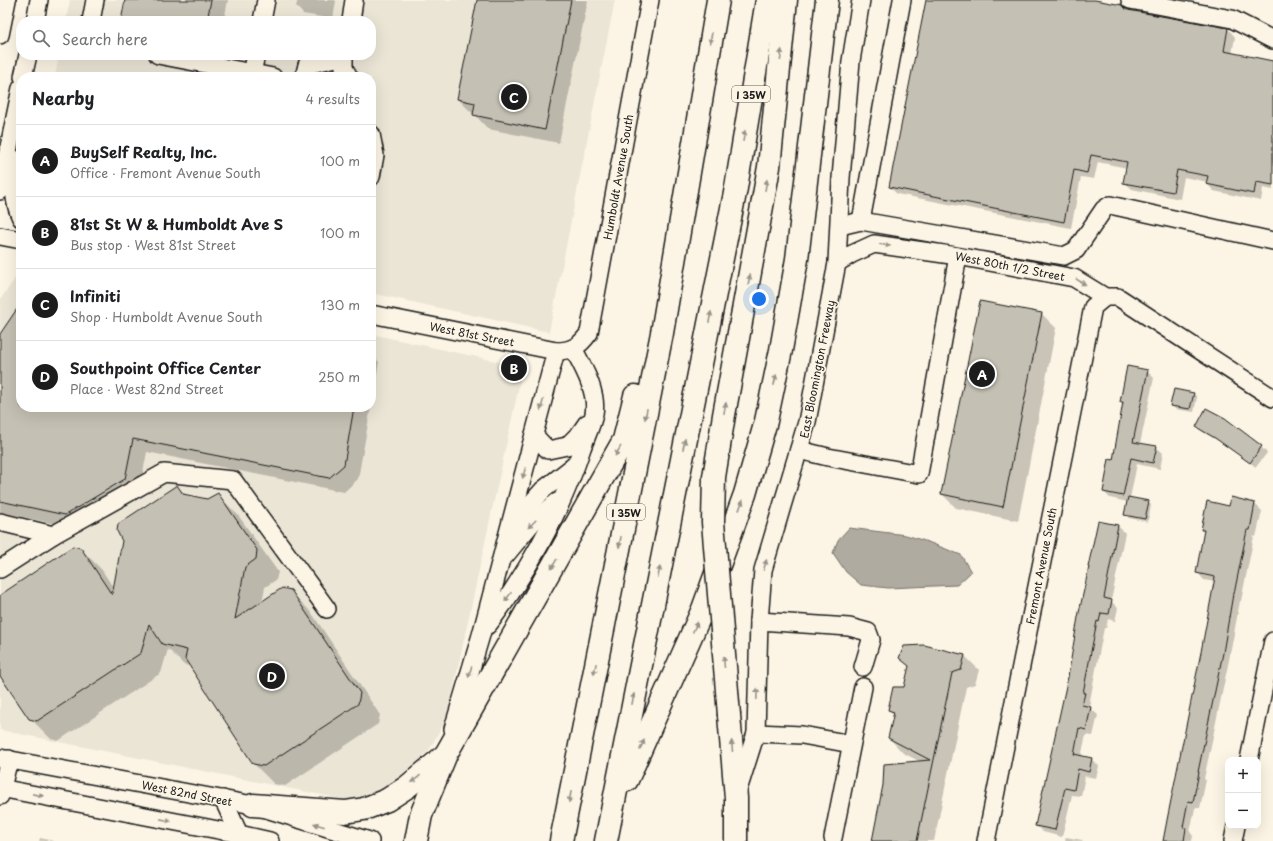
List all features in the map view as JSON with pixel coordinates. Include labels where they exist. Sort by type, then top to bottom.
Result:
[{"type":"highway","name":"I 35W","points":[[561,841],[662,333],[718,0]]},
{"type":"highway","name":"I 35W","points":[[606,841],[736,188],[767,0]]},
{"type":"highway","points":[[736,841],[736,798],[713,522],[714,477],[769,167],[786,0]]},
{"type":"highway","points":[[610,820],[703,609],[744,494],[766,420],[781,350],[797,259],[827,0]]},
{"type":"highway","points":[[416,841],[421,815],[446,754],[624,440],[687,183]]},
{"type":"highway","points":[[253,805],[345,812],[364,809],[387,800],[407,787],[446,754]]},
{"type":"street","points":[[0,36],[7,0]]},
{"type":"street","points":[[35,16],[39,0]]},
{"type":"street","points":[[92,16],[95,0]]},
{"type":"street","points":[[263,16],[266,0]]},
{"type":"street","points":[[352,16],[354,0]]},
{"type":"street","name":"Humboldt Avenue South","points":[[573,348],[582,343],[589,333],[650,0]]},
{"type":"street","name":"East Bloomington Freeway","points":[[736,798],[756,733],[759,621],[763,570],[807,422],[837,263],[840,226],[841,178],[851,61],[861,0]]},
{"type":"street","points":[[861,221],[902,0]]},
{"type":"street","points":[[1130,0],[1232,19],[1273,40]]},
{"type":"street","points":[[24,72],[27,60]]},
{"type":"street","points":[[184,60],[247,72]]},
{"type":"street","points":[[252,72],[255,60]]},
{"type":"street","points":[[305,72],[307,65],[328,60]]},
{"type":"street","points":[[344,60],[344,68],[346,72]]},
{"type":"street","points":[[0,191],[16,114]]},
{"type":"street","points":[[13,129],[16,204]]},
{"type":"street","points":[[840,226],[861,221],[1064,256],[1076,250],[1104,209],[1110,205],[1273,240]]},
{"type":"street","points":[[0,236],[16,239]]},
{"type":"street","name":"West 80th 1/2 Street","points":[[837,263],[874,244],[958,256],[1074,278],[1105,297],[1118,297],[1273,398]]},
{"type":"street","points":[[799,450],[919,474],[958,256]]},
{"type":"street","name":"Fremont Avenue South","points":[[986,841],[1093,307],[1105,297]]},
{"type":"street","name":"West 81st Street","points":[[376,315],[556,351],[564,351],[573,348]]},
{"type":"street","points":[[481,635],[514,588],[542,539],[577,464],[594,413],[593,394],[587,375],[573,348]]},
{"type":"street","points":[[446,754],[481,635],[556,351]]},
{"type":"street","points":[[534,435],[548,450],[567,446],[580,433],[594,413]]},
{"type":"street","points":[[510,527],[543,490],[577,464]]},
{"type":"street","points":[[0,569],[53,535],[164,473],[233,480],[327,609]]},
{"type":"street","points":[[500,561],[532,523],[562,498]]},
{"type":"street","points":[[0,522],[53,535]]},
{"type":"street","points":[[0,556],[12,556],[26,552]]},
{"type":"street","points":[[759,621],[849,627],[868,632],[871,640],[863,667]]},
{"type":"street","points":[[1250,757],[1273,641]]},
{"type":"street","points":[[833,838],[863,687]]},
{"type":"street","points":[[756,733],[802,735],[851,744]]},
{"type":"street","points":[[5,759],[1,790],[238,837],[270,841]]},
{"type":"street","name":"West 82nd Street","points":[[5,759],[253,805],[370,841]]},
{"type":"street","points":[[223,799],[238,837]]},
{"type":"street","points":[[1233,841],[1235,829]]},
{"type":"shaded area","points":[[70,0],[615,0],[549,332],[376,294],[376,72],[56,72],[58,60],[376,60],[376,16],[67,16]]},
{"type":"shaded area","points":[[16,277],[16,412],[376,412],[376,335],[523,367],[447,718],[429,750],[408,771],[382,789],[352,801],[0,730],[0,300]]},
{"type":"shaded area","points":[[849,528],[906,535],[928,542],[961,555],[971,572],[957,585],[888,588],[861,585],[846,572],[833,553],[838,540]]},
{"type":"building","points":[[125,0],[211,0],[208,16],[122,16]]},
{"type":"building","points":[[477,0],[571,0],[545,130],[473,115],[475,103],[457,99]]},
{"type":"building","points":[[926,0],[1095,0],[1122,5],[1128,10],[1228,28],[1224,51],[1273,61],[1273,185],[1256,182],[1254,194],[1206,184],[1208,176],[1177,170],[1173,192],[1123,183],[1127,162],[1091,155],[1087,173],[1074,170],[1064,222],[889,187]]},
{"type":"building","points":[[980,301],[1042,313],[1003,507],[941,494]]},
{"type":"building","points":[[16,310],[16,412],[353,412],[344,465],[329,478],[133,439],[125,479],[65,515],[0,501],[0,334]]},
{"type":"building","points":[[1127,366],[1148,370],[1133,442],[1157,446],[1153,463],[1131,458],[1123,496],[1103,492],[1109,459],[1113,460],[1123,402],[1120,402]]},
{"type":"building","points":[[1174,389],[1194,393],[1190,409],[1170,406]]},
{"type":"building","points":[[1206,408],[1225,418],[1262,446],[1250,463],[1215,438],[1196,427]]},
{"type":"building","points":[[177,485],[183,494],[207,499],[218,493],[257,550],[256,559],[245,567],[235,619],[282,588],[291,590],[360,693],[358,704],[264,766],[253,764],[185,659],[187,650],[162,644],[149,624],[141,653],[37,721],[29,719],[0,676],[0,595],[73,546],[81,548],[112,595],[122,541],[117,531],[118,524]]},
{"type":"building","points":[[1128,497],[1149,501],[1145,519],[1124,515]]},
{"type":"building","points":[[1231,497],[1255,503],[1250,530],[1247,530],[1233,594],[1223,653],[1193,802],[1188,801],[1183,827],[1186,828],[1184,841],[1163,841],[1215,577],[1196,573],[1204,530],[1201,530],[1207,501],[1229,506]]},
{"type":"building","points":[[1098,521],[1118,525],[1104,598],[1112,600],[1109,614],[1101,613],[1099,622],[1097,621],[1082,705],[1091,707],[1086,730],[1079,728],[1074,754],[1092,758],[1089,772],[1078,769],[1074,790],[1065,788],[1055,830],[1035,826],[1068,677],[1078,617]]},
{"type":"building","points":[[924,645],[965,655],[961,670],[952,673],[917,841],[872,841],[883,785],[884,764],[930,760],[888,738],[894,712],[888,710],[893,687],[904,687],[909,666],[899,658],[904,646]]},
{"type":"place","name":"Infiniti","points":[[514,97]]},
{"type":"place","name":"81st St W & Humboldt Ave S","points":[[514,368]]},
{"type":"place","name":"BuySelf Realty, Inc.","points":[[982,374]]},
{"type":"place","name":"Southpoint Office Center","points":[[272,676]]}]
